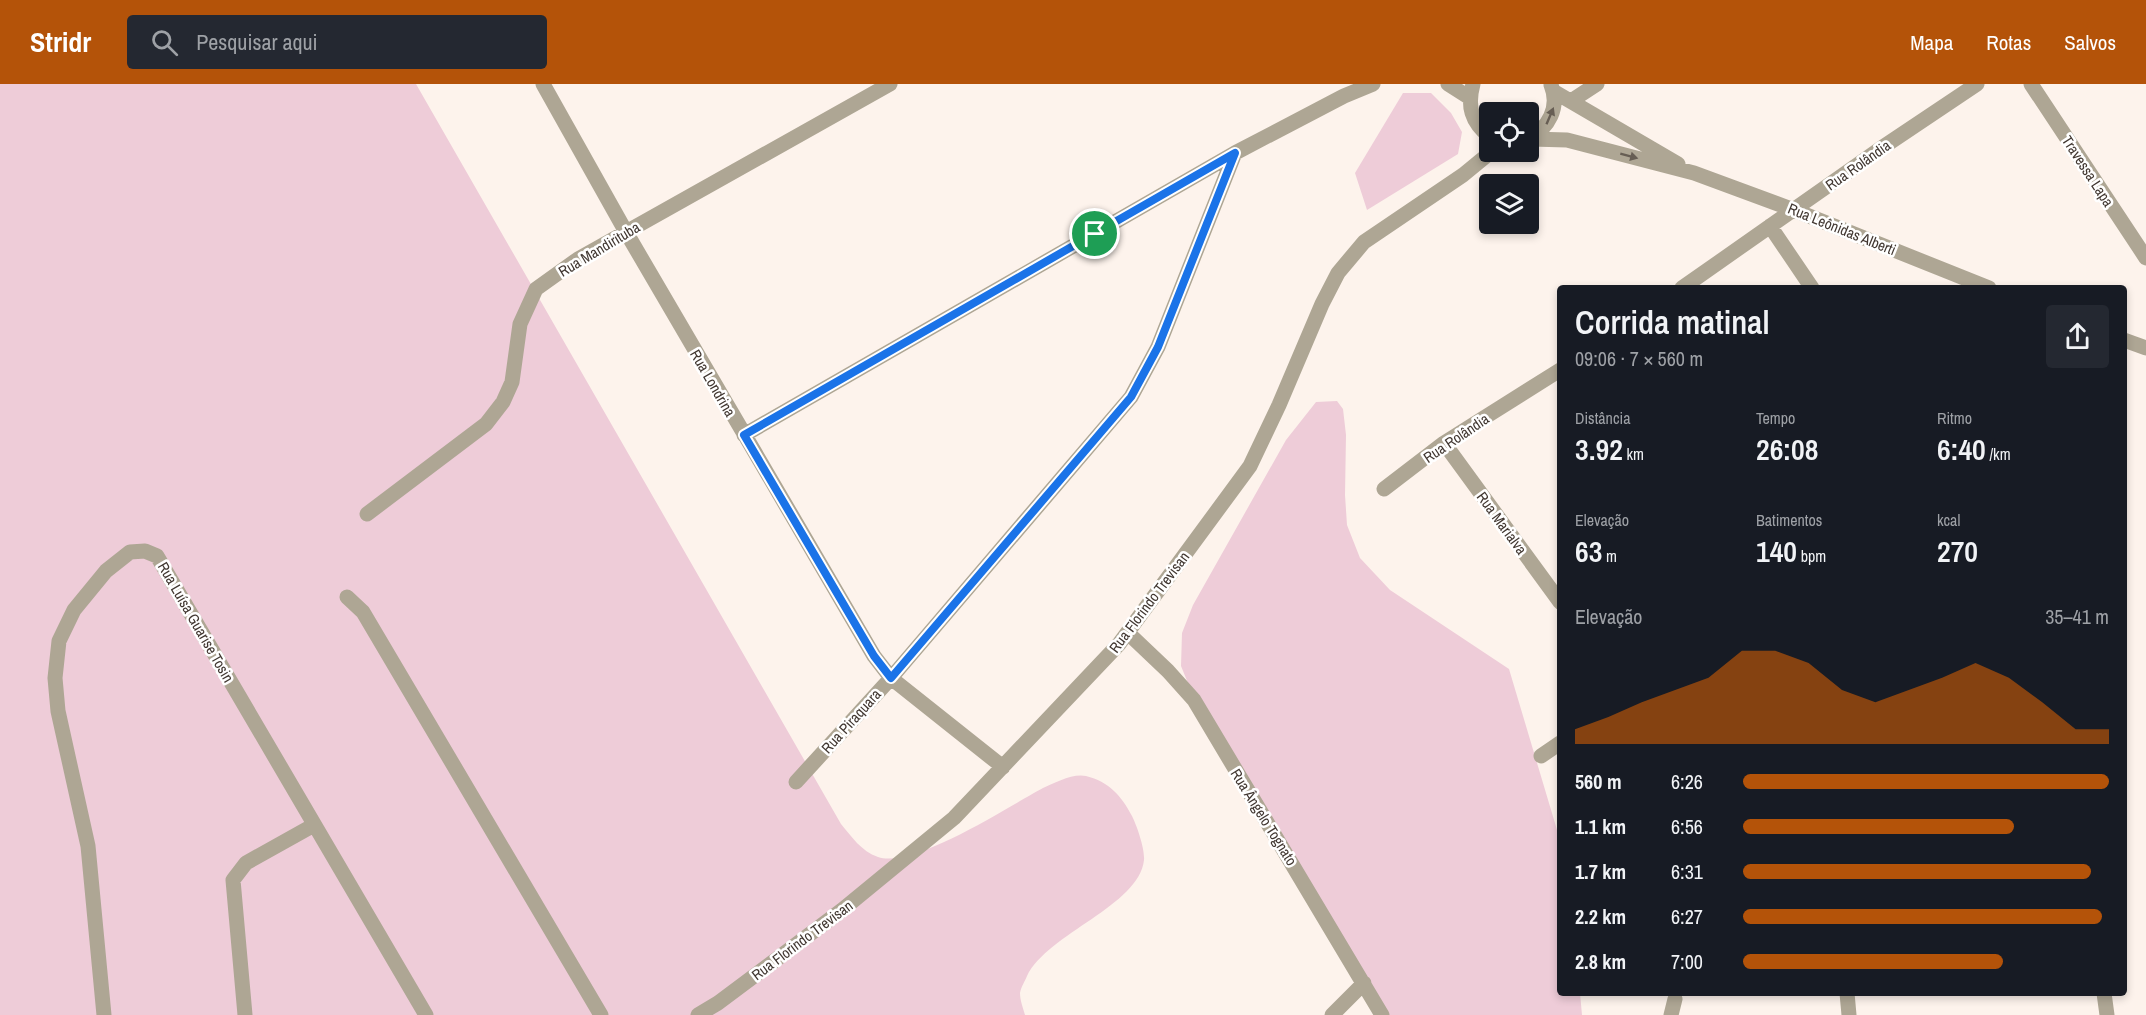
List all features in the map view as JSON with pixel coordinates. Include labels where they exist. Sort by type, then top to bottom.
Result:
[{"type":"street","name":"Rua Londrina","points":[[543,84],[626,232],[874,656],[891,678],[1003,767]]},
{"type":"street","name":"Rua Mandirituba","points":[[367,514],[486,424],[503,402],[512,382],[520,324],[536,289],[578,259],[890,84]]},
{"type":"street","points":[[744,435],[1235,153],[1344,96],[1373,84]]},
{"type":"street","points":[[1448,84],[1471,91],[1470,110],[1479,127]]},
{"type":"street","points":[[1571,101],[1597,84]]},
{"type":"street","name":"Rua Rolândia","points":[[1686,285],[1977,84]]},
{"type":"street","name":"Travessa Lapa","points":[[2031,84],[2146,258]]},
{"type":"street","points":[[1539,133],[1550,119],[1554,105],[1552,88]]},
{"type":"street","name":"Rua Leônidas Alberti","points":[[1552,88],[1694,173]]},
{"type":"street","points":[[1600,148],[1608,122]]},
{"type":"street","name":"Rua Leônidas Alberti","points":[[1539,139],[1566,140],[1694,173],[1794,210],[1982,285]]},
{"type":"street","name":"Rua Piraquara","points":[[796,782],[891,678],[1131,397],[1158,347],[1235,153]]},
{"type":"street","name":"Rua Florindo Trevisan","points":[[698,1015],[718,1003],[842,910],[954,818],[1128,633],[1250,466],[1338,273],[1364,242],[1479,162]]},
{"type":"street","points":[[1770,226],[1810,285]]},
{"type":"street","points":[[2127,341],[2146,348]]},
{"type":"street","name":"Rua Rolândia","points":[[1384,489],[1444,443],[1557,372]]},
{"type":"street","name":"Rua Marialva","points":[[1444,443],[1557,598]]},
{"type":"street","name":"Rua Luísa Guarise Tosin","points":[[104,1015],[88,846],[58,711],[55,678],[59,641],[74,610],[106,571],[130,552],[145,551],[157,556],[426,1015]]},
{"type":"street","points":[[347,597],[363,612],[601,1015]]},
{"type":"street","name":"Rua Ângelo Tognato","points":[[1128,633],[1168,671],[1194,700],[1382,1015]]},
{"type":"street","points":[[1541,756],[1557,745]]},
{"type":"street","points":[[245,1015],[233,880],[246,862],[314,825]]},
{"type":"street","points":[[1332,1015],[1364,983]]},
{"type":"street","points":[[1847,996],[1849,1015]]},
{"type":"street","points":[[2104,996],[2107,1015]]},
{"type":"street","points":[[1671,1015],[1675,999]]},
{"type":"shaded area","points":[[0,84],[416,84],[841,824],[853,839],[878,857],[894,858],[914,854],[961,834],[1043,788],[1081,775],[1101,782],[1114,790],[1132,816],[1144,855],[1138,876],[1127,891],[1110,906],[1053,946],[1038,961],[1027,976],[1020,993],[1025,1015],[0,1015]]},
{"type":"shaded area","points":[[1403,93],[1431,93],[1451,113],[1462,132],[1458,154],[1367,210],[1355,173]]},
{"type":"shaded area","points":[[1337,401],[1343,409],[1346,435],[1347,525],[1360,558],[1390,590],[1509,669],[1557,830],[1557,996],[1580,996],[1582,1015],[1381,1015],[1201,715],[1181,666],[1182,633],[1193,605],[1286,440],[1316,402]]},
{"type":"route","points":[[1235,153],[1158,347],[1131,397],[891,678],[874,656],[744,435],[1095,234],[1235,153]]}]
